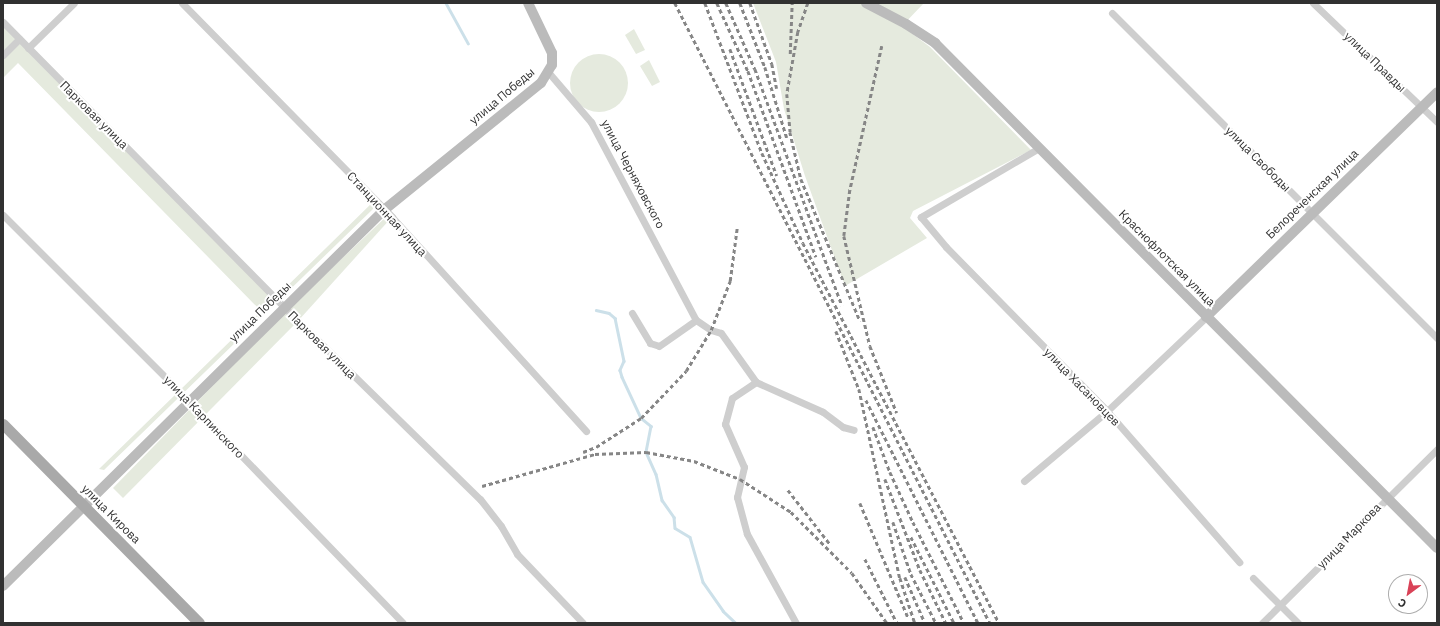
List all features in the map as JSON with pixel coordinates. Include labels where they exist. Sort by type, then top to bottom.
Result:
[{"type":"main road","name":"улица Кирова","points":[[3,424],[199,623]]},
{"type":"street","points":[[28,48],[74,3]]},
{"type":"street","name":"Станционная улица","points":[[182,3],[384,210],[586,431]]},
{"type":"street","points":[[528,3],[552,53],[552,65],[549,73]]},
{"type":"street","name":"Краснофлотская улица","points":[[866,3],[906,24],[935,44],[1437,548]]},
{"type":"street","name":"улица Правды","points":[[1313,3],[1437,122]]},
{"type":"street","name":"улица Свободы","points":[[1112,13],[1437,338]]},
{"type":"street","name":"Парковая улица","points":[[3,22],[284,307],[480,499],[501,526],[517,554],[584,623]]},
{"type":"street","points":[[3,55],[20,39]]},
{"type":"street","name":"улица Победы","points":[[3,586],[188,401],[384,210],[540,84],[549,73]]},
{"type":"street","name":"улица Черняховского","points":[[549,73],[591,122],[696,320]]},
{"type":"street","name":"Белореченская улица","points":[[1206,316],[1311,212],[1437,92]]},
{"type":"street","name":"улица Хасановцев","points":[[1039,148],[921,218],[946,247],[1107,411],[1239,562]]},
{"type":"street","name":"улица Карпинского","points":[[3,215],[188,401],[403,623]]},
{"type":"street","points":[[632,313],[650,343],[659,346],[696,320],[711,330],[721,333],[756,382],[823,412],[843,427],[854,430]]},
{"type":"street","points":[[1024,481],[1107,411],[1206,316]]},
{"type":"street","points":[[756,382],[732,398],[725,424],[744,467],[737,496],[748,534],[796,623]]},
{"type":"street","name":"улица Маркова","points":[[1262,623],[1437,449]]},
{"type":"street","points":[[1253,578],[1298,623]]},
{"type":"shaded area","points":[[753,3],[924,3],[902,26],[930,47],[1031,150],[913,211],[910,218],[927,238],[845,286],[805,176],[784,109],[776,62]]},
{"type":"shaded area","points":[[3,22],[275,298],[375,200],[373,209],[104,470],[99,469],[261,311],[18,63],[3,78],[3,55],[6,52],[3,48]]},
{"type":"shaded area","points":[[634,29],[645,50],[636,54],[625,35]]},
{"type":"shaded area","points":[[599,54],[615,59],[623,67],[628,83],[623,99],[615,107],[599,112],[583,107],[575,99],[570,83],[575,67],[583,59]]},
{"type":"shaded area","points":[[649,60],[660,82],[652,86],[640,66]]},
{"type":"shaded area","points":[[389,214],[392,217],[298,321],[123,498],[113,488],[279,318]]},
{"type":"waterway","points":[[446,3],[468,43]]},
{"type":"waterway","points":[[596,310],[609,313],[615,318],[624,361],[620,370],[641,418],[651,426],[646,452],[656,474],[662,500],[674,517],[675,528],[690,537],[703,582],[723,611],[736,623]]},
{"type":"railway","points":[[675,3],[990,623]]},
{"type":"railway","points":[[705,3],[762,153],[803,243],[999,623]]},
{"type":"railway","points":[[717,3],[748,71],[816,257]]},
{"type":"railway","points":[[726,3],[755,69],[842,306]]},
{"type":"railway","points":[[740,3],[765,67],[787,138]]},
{"type":"railway","points":[[750,3],[772,64],[777,89]]},
{"type":"railway","points":[[790,54],[792,3]]},
{"type":"railway","points":[[808,3],[798,32],[787,94],[790,132],[801,179],[860,321]]},
{"type":"railway","points":[[882,46],[850,190],[844,236],[870,346],[897,413]]},
{"type":"railway","points":[[730,49],[777,176]]},
{"type":"railway","points":[[583,452],[596,447],[641,418],[686,371],[711,330],[730,281],[737,228]]},
{"type":"railway","points":[[836,331],[859,389],[900,578],[915,623]]},
{"type":"railway","points":[[866,400],[978,623]]},
{"type":"railway","points":[[873,427],[890,472],[913,522],[964,623]]},
{"type":"railway","points":[[482,486],[595,454],[646,452],[694,461],[740,479],[791,512],[852,573],[887,623]]},
{"type":"railway","points":[[885,479],[920,570],[946,623]]},
{"type":"railway","points":[[788,490],[830,544]]},
{"type":"railway","points":[[860,503],[908,617]]},
{"type":"railway","points":[[893,522],[911,574],[936,623]]},
{"type":"railway","points":[[911,537],[954,623]]},
{"type":"railway","points":[[865,559],[897,623]]},
{"type":"railway","points":[[905,577],[925,623]]}]
